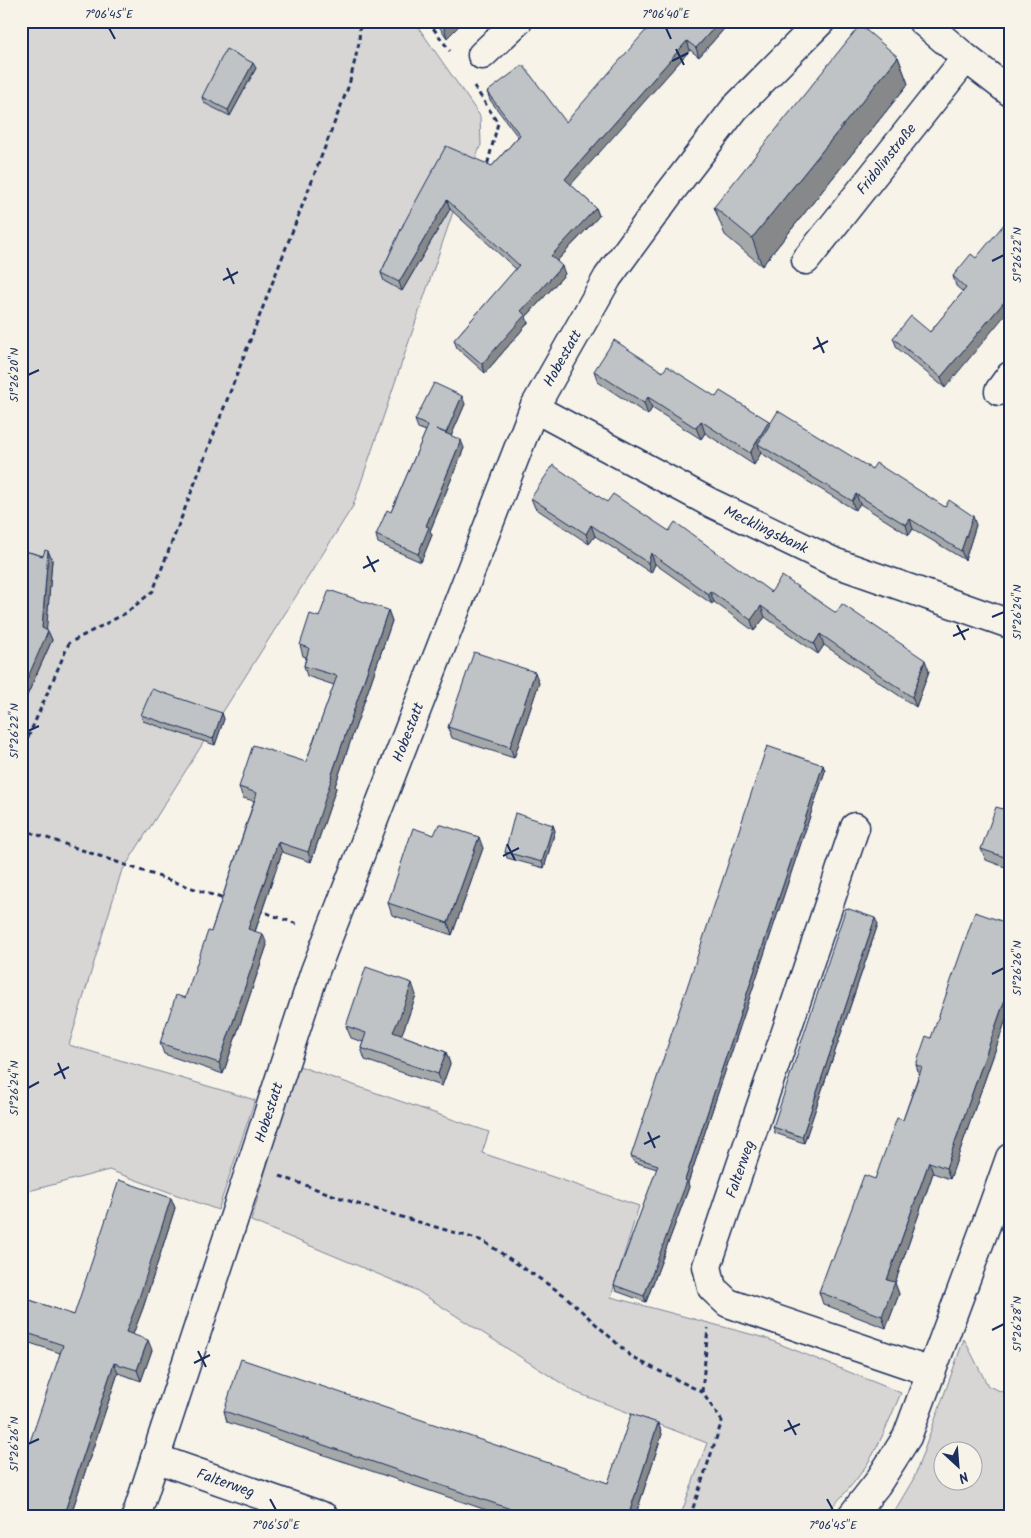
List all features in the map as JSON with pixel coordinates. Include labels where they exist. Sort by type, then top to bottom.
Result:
[{"type":"street","points":[[473,62],[518,21]]},
{"type":"street","name":"Hobestatt","points":[[136,1517],[315,971],[534,408],[608,277],[662,203],[735,108],[821,21]]},
{"type":"street","points":[[922,21],[1010,92]]},
{"type":"street","name":"Fridolinstraße","points":[[806,260],[966,58]]},
{"type":"street","name":"Mecklingsbank","points":[[534,408],[709,502],[836,563],[1010,624]]},
{"type":"street","name":"Falterweg","points":[[712,1288],[707,1266],[855,827]]},
{"type":"street","points":[[851,1517],[877,1484],[907,1437],[1010,1158]]},
{"type":"street","points":[[712,1288],[728,1303],[931,1372]]},
{"type":"street","name":"Falterweg","points":[[155,1458],[324,1517]]},
{"type":"path","points":[[21,754],[69,643],[126,613],[153,590],[349,85],[359,42],[360,21]]},
{"type":"path","points":[[428,21],[473,62],[498,122],[486,168],[488,172]]},
{"type":"path","points":[[21,829],[226,899]]},
{"type":"path","points":[[254,909],[329,934]]},
{"type":"path","points":[[251,1165],[358,1204],[483,1241],[564,1295],[633,1358],[702,1392],[722,1421],[690,1517]]},
{"type":"path","points":[[702,1392],[712,1288]]},
{"type":"shaded area","points":[[21,21],[414,21],[480,116],[481,145],[453,212],[353,506],[121,873],[69,1045],[255,1100],[218,1210],[109,1170],[21,1193]]},
{"type":"shaded area","points":[[296,1065],[489,1132],[482,1153],[639,1206],[611,1297],[765,1338],[901,1393],[872,1457],[845,1493],[821,1517],[680,1517],[707,1443],[575,1392],[416,1290],[251,1221]]},
{"type":"shaded area","points":[[964,1339],[988,1386],[1010,1395],[1010,1517],[891,1517],[914,1478]]},
{"type":"building","points":[[439,21],[450,21],[444,27]]},
{"type":"building","points":[[654,21],[665,21],[667,23],[669,21],[720,21],[696,48],[687,41],[565,179],[596,208],[551,256],[562,266],[521,311],[525,315],[482,364],[454,340],[519,265],[447,200],[399,282],[381,273],[404,223],[446,146],[492,166],[520,135],[487,92],[523,65],[566,122]]},
{"type":"building","points":[[860,25],[898,57],[752,238],[714,207]]},
{"type":"building","points":[[226,49],[253,63],[228,110],[202,97]]},
{"type":"building","points":[[1010,217],[1010,295],[941,377],[893,338],[911,316],[930,332],[966,288],[953,276],[971,254],[976,258]]},
{"type":"building","points":[[614,340],[663,372],[667,366],[716,397],[720,391],[769,421],[750,453],[701,421],[696,428],[648,397],[644,403],[594,371]]},
{"type":"building","points":[[434,383],[462,396],[446,433],[436,429],[461,440],[426,526],[429,527],[418,554],[376,535],[387,510],[391,512],[428,426],[415,420]]},
{"type":"building","points":[[778,411],[872,469],[876,463],[945,507],[949,500],[973,516],[961,551],[910,519],[906,525],[856,494],[852,501],[758,444]]},
{"type":"building","points":[[553,465],[607,502],[613,494],[669,531],[675,522],[771,592],[782,576],[836,613],[842,604],[925,660],[912,697],[820,634],[814,644],[761,606],[751,620],[710,591],[708,594],[651,553],[648,563],[591,525],[586,534],[531,498]]},
{"type":"building","points":[[21,550],[43,556],[45,550],[48,551],[42,628],[48,631],[22,691]]},
{"type":"building","points":[[329,590],[388,610],[331,777],[308,852],[278,842],[248,929],[263,934],[219,1063],[160,1043],[176,995],[185,998],[208,931],[211,932],[257,793],[239,787],[253,745],[306,762],[337,676],[304,666],[309,648],[300,645],[310,614],[319,617]]},
{"type":"building","points":[[474,652],[535,672],[510,747],[448,727]]},
{"type":"building","points":[[152,689],[222,713],[213,739],[141,715]]},
{"type":"building","points":[[767,746],[823,765],[685,1180],[687,1181],[644,1296],[614,1285],[658,1165],[631,1156]]},
{"type":"building","points":[[996,807],[1010,811],[1010,859],[981,849]]},
{"type":"building","points":[[515,813],[553,825],[542,862],[505,852]]},
{"type":"building","points":[[439,824],[479,837],[448,923],[388,903],[413,828],[434,835]]},
{"type":"building","points":[[846,908],[875,918],[802,1137],[773,1127]]},
{"type":"building","points":[[975,912],[1010,924],[1010,985],[946,1168],[929,1162],[887,1280],[895,1282],[882,1316],[819,1292],[864,1175],[875,1179],[897,1118],[903,1120],[922,1067],[916,1065],[926,1036],[931,1038]]},
{"type":"building","points":[[366,967],[412,983],[393,1032],[446,1052],[438,1074],[361,1048],[366,1033],[346,1026]]},
{"type":"building","points":[[119,1180],[171,1198],[126,1332],[148,1340],[137,1370],[114,1363],[63,1517],[21,1517],[21,1468],[63,1345],[21,1331],[21,1297],[74,1315]]},
{"type":"building","points":[[241,1359],[608,1483],[631,1414],[658,1423],[628,1517],[534,1517],[224,1411]]}]
